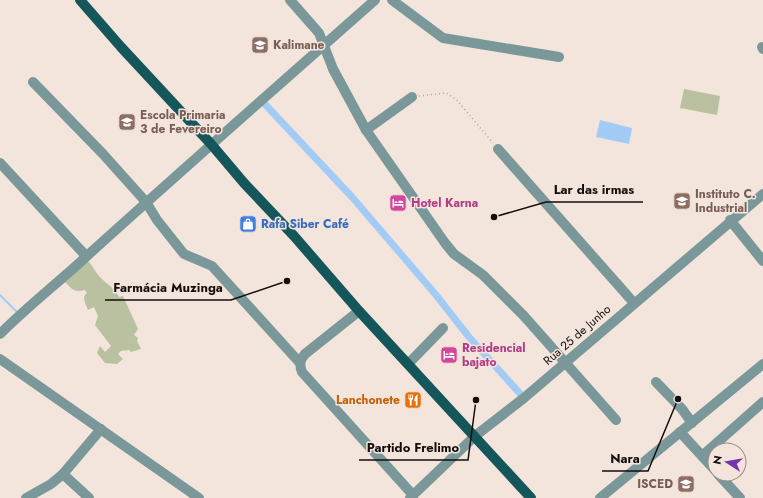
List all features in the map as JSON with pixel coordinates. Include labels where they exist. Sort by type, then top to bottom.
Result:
[{"type":"main road","points":[[80,0],[211,144],[244,183],[294,236],[359,311],[409,363],[531,498]]},
{"type":"street","points":[[290,0],[320,33],[333,69],[366,130],[444,243],[454,254],[483,275],[524,316],[616,420]]},
{"type":"street","points":[[0,334],[19,314],[375,0]]},
{"type":"street","points":[[392,0],[443,38],[558,57]]},
{"type":"street","points":[[33,82],[103,154],[146,202],[157,220],[184,254],[212,266],[300,363],[302,372],[411,497]]},
{"type":"street","points":[[366,130],[412,97]]},
{"type":"street","points":[[498,149],[634,303]]},
{"type":"street","points":[[0,163],[86,256]]},
{"type":"street","name":"Rua 25 de Junho","points":[[411,497],[476,436],[524,398],[730,220],[763,194]]},
{"type":"street","points":[[730,220],[763,261]]},
{"type":"street","points":[[300,363],[305,354],[359,311]]},
{"type":"street","points":[[409,363],[443,328]]},
{"type":"street","points":[[0,359],[199,498]]},
{"type":"street","points":[[600,498],[763,364]]},
{"type":"street","points":[[656,382],[682,409],[692,423]]},
{"type":"street","points":[[702,456],[763,402]]},
{"type":"street","points":[[26,498],[51,484],[62,474],[101,429]]},
{"type":"street","points":[[680,432],[707,461]]},
{"type":"street","points":[[62,474],[89,498]]},
{"type":"street","points":[[725,482],[740,498]]},
{"type":"path","points":[[412,97],[446,93],[456,98],[498,149]]},
{"type":"green space","points":[[684,89],[720,96],[717,115],[680,108]]},
{"type":"green space","points":[[87,260],[99,276],[119,297],[123,296],[138,329],[134,335],[138,338],[137,341],[141,349],[131,352],[129,350],[121,351],[118,354],[123,359],[117,364],[105,363],[97,353],[100,346],[105,352],[111,346],[95,325],[98,316],[94,307],[88,310],[84,297],[87,292],[84,290],[73,290],[65,282]]},
{"type":"water","points":[[600,120],[632,128],[629,144],[596,137]]},
{"type":"waterway","points":[[261,100],[352,197],[436,295],[469,337],[524,398]]},
{"type":"waterway","points":[[0,295],[18,313]]},
{"type":"place","name":"Kalimane","points":[[260,45]]},
{"type":"place","name":"Escola Primaria 3 de Fevereiro","points":[[127,122]]},
{"type":"place","name":"Instituto C. Industrial","points":[[682,201]]},
{"type":"place","name":"Hotel Karna","points":[[398,203]]},
{"type":"place","name":"Lar das irmas","points":[[494,217]]},
{"type":"place","name":"Rafa Siber Café","points":[[248,224]]},
{"type":"place","name":"Farmácia Muzinga","points":[[287,281]]},
{"type":"place","name":"Residencial bajato","points":[[449,355]]},
{"type":"place","name":"Nara","points":[[678,399]]},
{"type":"place","name":"Lanchonete","points":[[413,400]]},
{"type":"place","name":"Partido Frelimo","points":[[476,400]]},
{"type":"place","name":"ISCED","points":[[686,484]]}]
